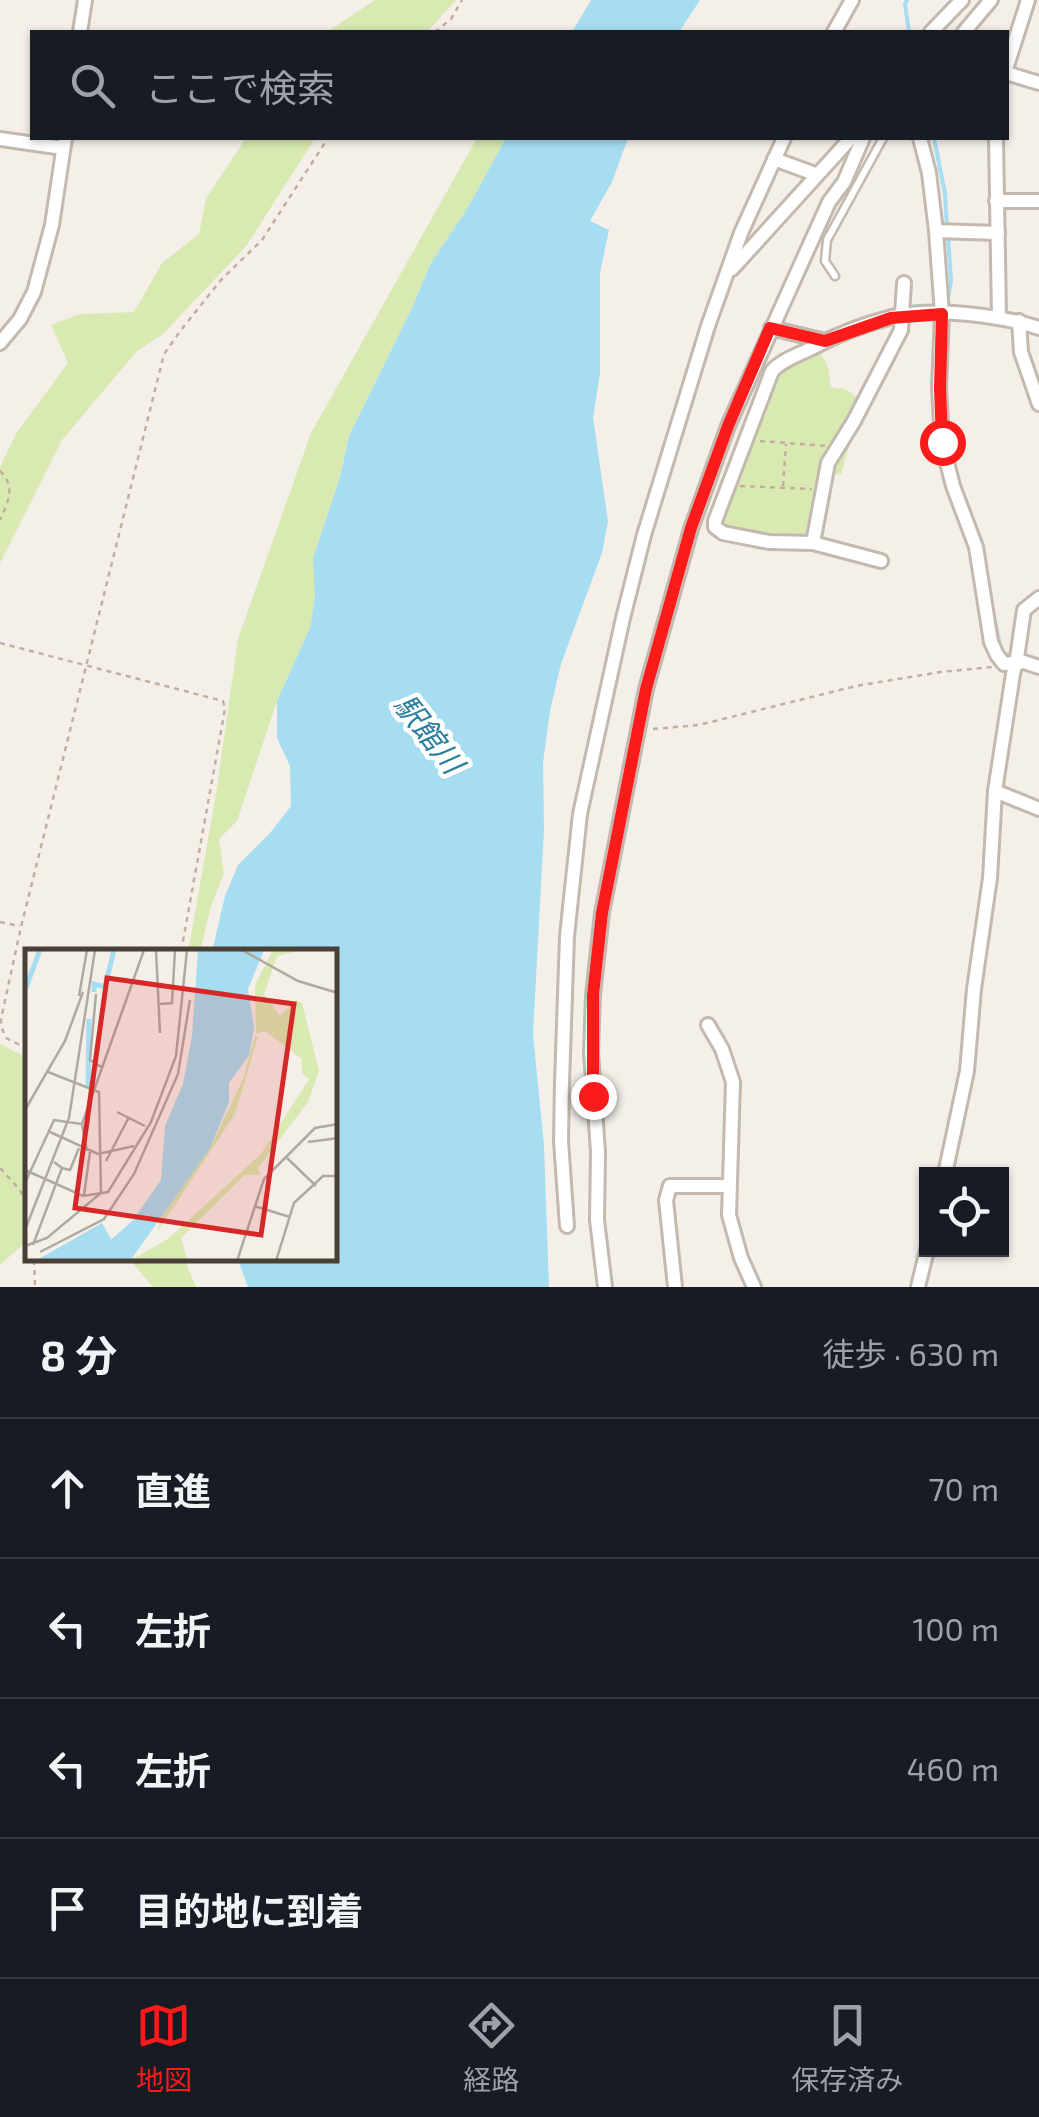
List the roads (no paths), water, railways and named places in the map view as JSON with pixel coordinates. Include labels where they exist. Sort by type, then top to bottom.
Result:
[{"type":"street","points":[[80,30],[85,0]]},
{"type":"street","points":[[835,30],[852,0]]},
{"type":"street","points":[[933,30],[962,0]]},
{"type":"street","points":[[966,30],[991,0]]},
{"type":"street","points":[[1009,61],[1028,0]]},
{"type":"street","points":[[1009,72],[1039,83]]},
{"type":"street","points":[[0,139],[64,143],[52,225],[34,292],[20,319],[0,342]]},
{"type":"street","points":[[567,1226],[562,1083],[567,936],[580,814],[644,535],[708,326],[741,233],[783,140]]},
{"type":"street","points":[[726,276],[849,140]]},
{"type":"street","points":[[605,1287],[598,1220],[591,1052],[593,995],[602,913],[657,646],[691,528],[728,426],[829,202],[844,182],[862,140]]},
{"type":"street","points":[[921,140],[929,173],[942,314],[942,442],[976,547],[997,655],[1010,663],[1039,667]]},
{"type":"street","points":[[996,140],[999,318]]},
{"type":"street","points":[[774,160],[815,174]]},
{"type":"street","points":[[996,201],[1039,200]]},
{"type":"street","points":[[936,232],[998,232]]},
{"type":"street","points":[[814,543],[828,463],[903,325],[904,283]]},
{"type":"street","points":[[881,561],[814,543],[769,542],[718,531],[715,527],[727,485],[774,369],[825,341],[904,315],[999,318],[1039,328]]},
{"type":"street","points":[[1018,322],[1021,352],[1039,404]]},
{"type":"street","points":[[770,328],[825,341]]},
{"type":"street","points":[[947,1167],[967,1072],[1010,663],[1024,610],[1039,598]]},
{"type":"street","points":[[995,791],[1039,809]]},
{"type":"street","points":[[708,1025],[722,1049],[733,1082],[731,1222],[754,1287]]},
{"type":"street","points":[[675,1287],[666,1200],[670,1186],[729,1186]]},
{"type":"street","points":[[918,1287],[926,1257]]},
{"type":"lane","points":[[836,276],[824,261],[827,240],[882,140]]},
{"type":"water","points":[[591,0],[700,0],[680,30],[573,30]]},
{"type":"water","name":"駅館川","points":[[505,140],[627,140],[612,182],[590,221],[609,230],[600,273],[600,373],[593,418],[608,521],[602,553],[561,664],[543,763],[544,829],[533,1034],[544,1145],[549,1287],[248,1287],[239,1262],[338,1262],[338,949],[213,949],[225,896],[238,865],[291,806],[290,766],[277,738],[277,701],[310,628],[315,598],[313,558],[349,436],[431,263],[467,209]]},
{"type":"waterway","points":[[907,0],[909,30]]},
{"type":"waterway","points":[[934,140],[947,227]]},
{"type":"waterway","points":[[947,306],[951,280],[948,236]]},
{"type":"waterway","points":[[993,613],[1001,650],[1016,655]]}]
